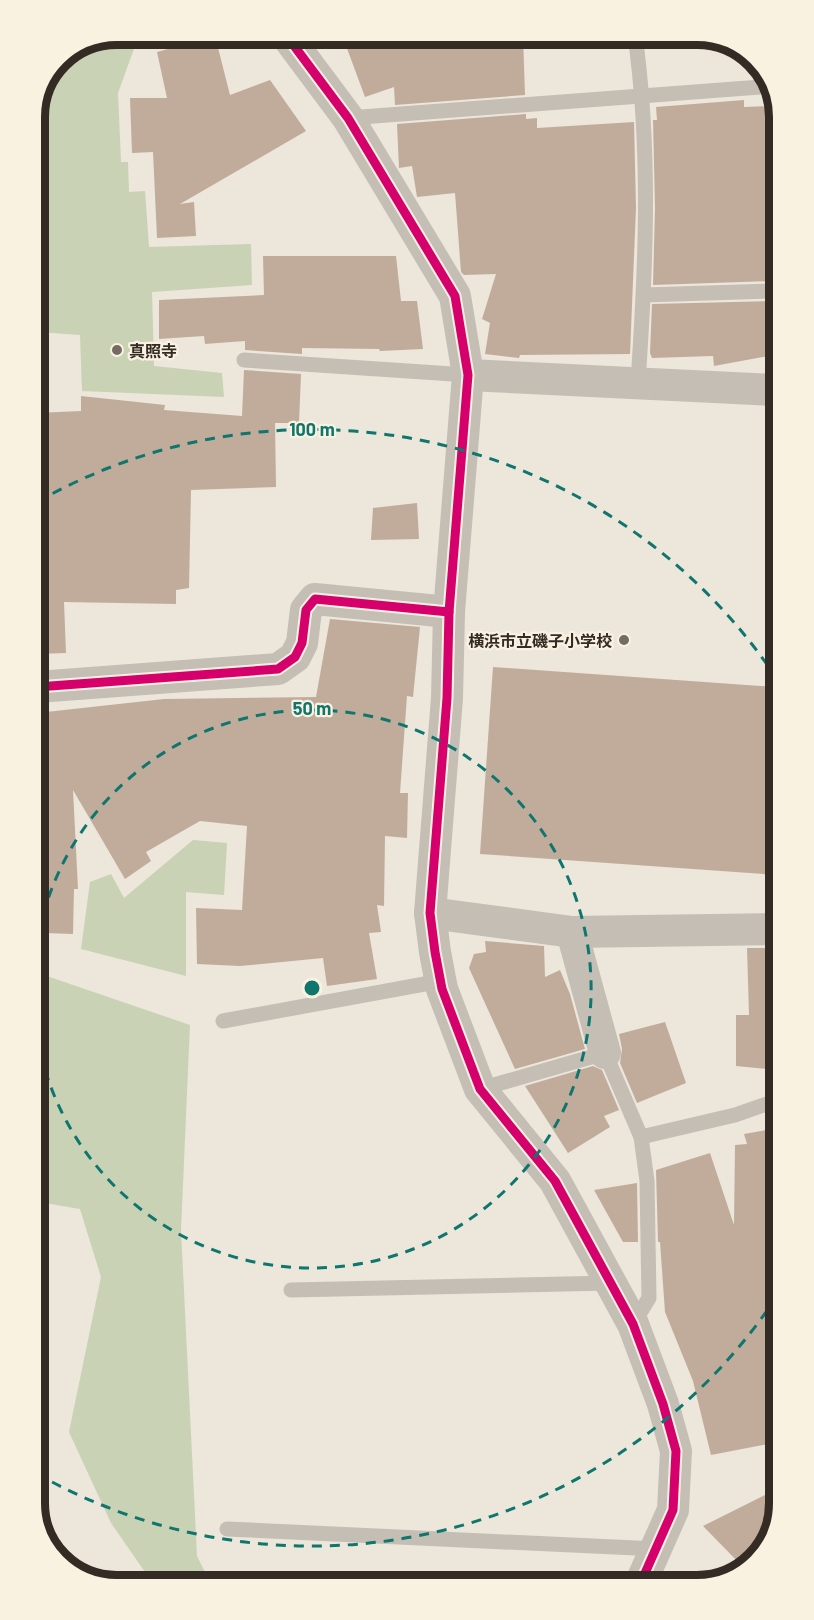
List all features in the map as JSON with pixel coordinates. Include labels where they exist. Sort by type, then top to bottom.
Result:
[{"type":"street","points":[[294,45],[348,118],[454,297],[468,375],[449,612],[447,698],[430,913],[441,981],[480,1089],[555,1181],[633,1324],[663,1404],[676,1451],[672,1510],[644,1575]]},
{"type":"street","points":[[468,375],[769,390]]},
{"type":"street","points":[[45,686],[278,669],[295,657],[303,643],[306,610],[315,599],[449,612]]},
{"type":"street","points":[[430,913],[572,932],[769,928]]},
{"type":"street","points":[[572,932],[605,1053]]},
{"type":"lane","points":[[636,45],[643,94],[648,203],[638,382]]},
{"type":"lane","points":[[348,118],[762,87]]},
{"type":"lane","points":[[644,295],[769,291]]},
{"type":"lane","points":[[244,360],[468,375]]},
{"type":"lane","points":[[223,1021],[441,981]]},
{"type":"lane","points":[[480,1089],[605,1053],[641,1137],[647,1181],[649,1298],[633,1324]]},
{"type":"lane","points":[[641,1137],[735,1115],[769,1103]]},
{"type":"lane","points":[[291,1290],[611,1283]]},
{"type":"lane","points":[[227,1529],[657,1549]]},
{"type":"green space","points":[[135,45],[118,93],[121,162],[128,162],[129,192],[145,191],[149,247],[251,244],[252,285],[152,292],[154,366],[222,373],[224,397],[82,391],[80,335],[45,332],[45,113],[47,99],[60,73],[81,55],[108,46]]},
{"type":"green space","points":[[193,840],[227,843],[224,895],[186,892],[186,976],[81,949],[90,882],[111,874],[124,898]]},
{"type":"green space","points":[[45,975],[190,1025],[181,1230],[197,1556],[206,1575],[147,1575],[111,1523],[69,1432],[101,1277],[80,1209],[45,1203]]},
{"type":"building","points":[[182,45],[217,45],[230,95],[270,80],[306,131],[180,204],[194,202],[196,236],[157,238],[153,152],[132,153],[130,98],[167,98],[157,52]]},
{"type":"building","points":[[346,45],[523,45],[525,95],[395,105],[394,87],[365,97]]},
{"type":"building","points":[[744,100],[744,107],[768,106],[769,281],[653,285],[655,208],[653,120],[657,120],[656,107]]},
{"type":"building","points":[[526,114],[526,119],[537,118],[537,128],[634,122],[636,208],[630,354],[520,355],[519,358],[485,354],[490,323],[482,319],[496,274],[464,275],[461,272],[455,193],[417,197],[412,166],[399,168],[397,124]]},
{"type":"building","points":[[263,256],[396,256],[401,301],[417,301],[423,349],[380,351],[379,349],[302,348],[302,354],[245,350],[245,341],[205,344],[204,336],[159,339],[159,300],[264,295]]},
{"type":"building","points":[[769,301],[769,356],[714,366],[713,356],[652,358],[650,353],[652,304]]},
{"type":"building","points":[[244,370],[301,374],[299,423],[275,423],[276,487],[191,490],[189,588],[176,590],[176,604],[64,602],[66,653],[45,654],[45,413],[81,411],[81,396],[165,405],[164,410],[242,416]]},
{"type":"building","points":[[417,503],[419,539],[371,540],[373,508]]},
{"type":"building","points":[[330,619],[420,627],[413,697],[407,696],[400,793],[408,793],[407,838],[385,836],[384,906],[377,905],[381,932],[369,933],[377,979],[327,986],[323,958],[240,966],[197,964],[196,908],[242,910],[247,826],[200,821],[146,852],[151,861],[125,879],[73,790],[78,889],[74,889],[73,934],[45,933],[45,712],[164,699],[316,697]]},
{"type":"building","points":[[493,667],[769,687],[769,874],[480,854]]},
{"type":"building","points":[[485,941],[544,946],[545,977],[560,970],[570,994],[585,1049],[515,1069],[469,968],[474,954],[486,952]]},
{"type":"building","points":[[747,948],[769,948],[769,1069],[736,1066],[736,1015],[749,1015]]},
{"type":"building","points":[[665,1022],[686,1083],[637,1103],[620,1063],[622,1049],[619,1034]]},
{"type":"building","points":[[593,1066],[602,1070],[619,1110],[604,1116],[610,1127],[568,1153],[525,1086]]},
{"type":"building","points":[[769,1130],[769,1365],[766,1365],[769,1382],[769,1443],[711,1455],[693,1381],[665,1312],[660,1242],[658,1242],[656,1170],[710,1153],[734,1225],[735,1145],[747,1144],[744,1134]]},
{"type":"building","points":[[637,1183],[638,1242],[623,1242],[594,1190]]},
{"type":"building","points":[[769,1493],[768,1512],[762,1535],[738,1562],[703,1526]]},
{"type":"cycle path","points":[[293,45],[348,118],[455,296],[468,375],[449,612],[447,698],[430,913],[435,952],[442,989],[480,1089],[555,1181],[633,1324],[663,1404],[676,1451],[673,1510],[644,1575]]},
{"type":"cycle path","points":[[45,686],[278,669],[295,657],[302,643],[306,610],[315,599],[449,612]]},
{"type":"place","name":"真照寺","points":[[117,350]]},
{"type":"place","name":"横浜市立磯子小学校","points":[[624,640]]}]
